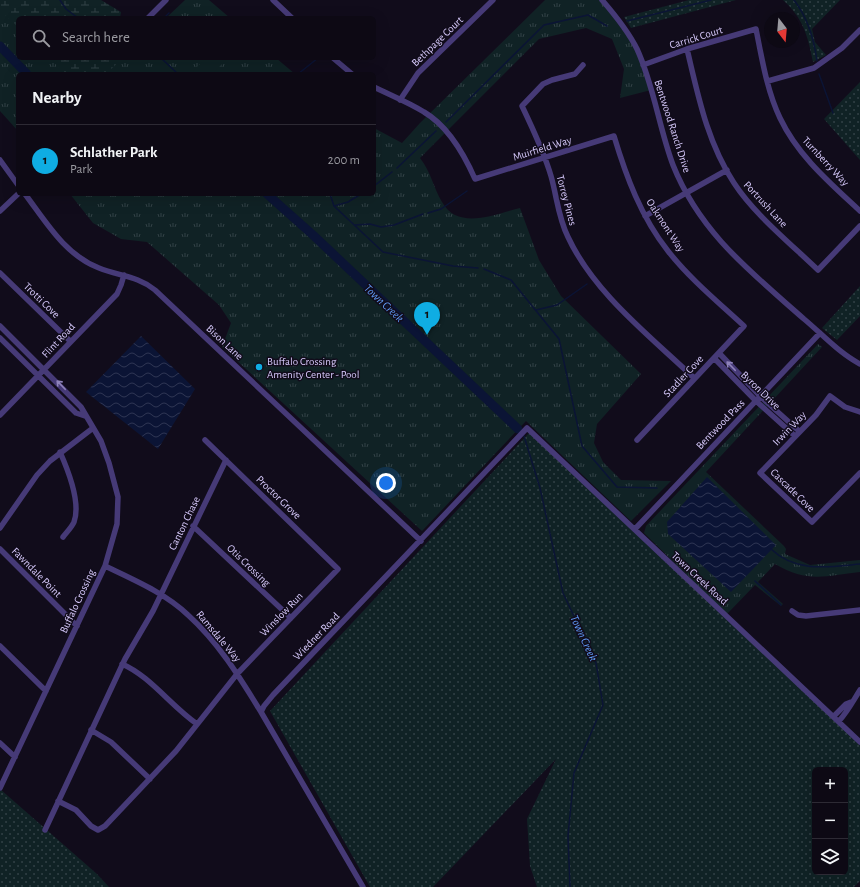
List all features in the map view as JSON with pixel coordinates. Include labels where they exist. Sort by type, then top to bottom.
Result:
[{"type":"street","points":[[150,16],[166,0]]},
{"type":"street","points":[[273,0],[290,16]]},
{"type":"street","name":"Bethpage Court","points":[[400,100],[418,73],[493,0]]},
{"type":"street","name":"Bentwood Ranch Drive","points":[[602,0],[618,19],[636,49],[673,165],[686,193],[710,230],[741,263],[851,360],[860,364]]},
{"type":"street","name":"Carrick Court","points":[[642,65],[687,49],[756,29]]},
{"type":"street","name":"Turnberry Way","points":[[756,29],[768,81],[779,117],[805,158],[860,211]]},
{"type":"street","points":[[768,81],[814,68],[842,48],[860,30]]},
{"type":"street","name":"Portrush Lane","points":[[687,49],[709,133],[734,183],[750,204],[818,270],[860,226]]},
{"type":"street","points":[[335,60],[350,72]]},
{"type":"street","name":"Torrey Pines","points":[[583,65],[575,74],[543,84],[522,106],[545,157],[552,178],[557,209],[567,236],[578,258],[596,283],[694,378]]},
{"type":"street","points":[[376,88],[400,100]]},
{"type":"street","name":"Muirfield Way","points":[[400,100],[425,112],[448,133],[464,155],[475,179],[614,136]]},
{"type":"street","name":"Oakmont Way","points":[[614,136],[623,166],[645,216],[668,251],[744,326]]},
{"type":"street","points":[[0,160],[16,182]]},
{"type":"street","points":[[645,216],[727,170]]},
{"type":"street","points":[[0,211],[16,196]]},
{"type":"street","name":"Bison Lane","points":[[27,196],[68,249],[99,268],[142,281],[156,290],[420,541]]},
{"type":"street","name":"Trotti Cove","points":[[0,274],[70,341]]},
{"type":"street","name":"Flint Road","points":[[0,415],[116,294],[124,275]]},
{"type":"street","name":"Buffalo Crossing","points":[[0,326],[45,368],[81,406],[85,416],[101,441],[110,463],[118,498],[117,524],[105,566],[0,788]]},
{"type":"street","name":"Stadler Cove","points":[[637,440],[744,326]]},
{"type":"street","name":"Bentwood Pass","points":[[635,529],[759,399],[820,332]]},
{"type":"street","name":"Buffalo Crossing","points":[[0,338],[76,413],[85,416]]},
{"type":"street","name":"Byron Drive","points":[[717,356],[759,399],[797,434]]},
{"type":"street","name":"Irwin Way","points":[[760,473],[830,396],[845,407],[860,412]]},
{"type":"street","points":[[0,528],[37,475],[60,452],[93,428]]},
{"type":"street","name":"Wiedner Road","points":[[261,712],[273,696],[527,428]]},
{"type":"street","name":"Town Creek Road","points":[[527,428],[860,742]]},
{"type":"street","name":"Proctor Grove","points":[[205,440],[338,569]]},
{"type":"street","points":[[60,452],[72,485],[76,504],[74,522],[63,537]]},
{"type":"street","name":"Canton Chase","points":[[45,830],[122,664],[161,594],[226,460]]},
{"type":"street","name":"Cascade Cove","points":[[760,473],[812,522],[855,479]]},
{"type":"street","points":[[860,473],[855,479],[860,485]]},
{"type":"street","name":"Otis Crossing","points":[[193,526],[291,618]]},
{"type":"street","name":"Fawndale Point","points":[[0,549],[77,626]]},
{"type":"street","name":"Ramsdale Way","points":[[105,566],[161,594],[188,614],[211,638],[237,674],[261,712]]},
{"type":"street","name":"Winslow Run","points":[[58,801],[76,810],[91,826],[98,830],[105,826],[176,751],[237,674],[338,569]]},
{"type":"street","points":[[792,611],[798,615],[806,616],[860,610]]},
{"type":"street","points":[[0,646],[46,691]]},
{"type":"street","points":[[122,664],[134,669],[144,676],[180,712],[197,724]]},
{"type":"street","points":[[839,721],[850,709],[851,702],[860,690]]},
{"type":"street","points":[[834,716],[846,704],[851,702]]},
{"type":"street","points":[[261,712],[363,887]]},
{"type":"street","points":[[91,730],[111,742],[150,779]]},
{"type":"street","points":[[0,743],[14,757]]},
{"type":"green space","points":[[0,0],[101,0],[121,12],[120,16],[16,16],[16,60],[172,60],[184,72],[16,72],[16,75],[0,87]]},
{"type":"green space","points":[[185,0],[209,0],[228,16],[168,16]]},
{"type":"green space","points":[[545,0],[602,0],[636,49],[651,90],[620,98],[624,69],[612,39],[586,28],[539,39],[420,158],[442,202],[449,211],[457,216],[478,218],[520,208],[539,260],[561,296],[641,374],[597,424],[594,443],[603,462],[621,480],[671,481],[631,521],[526,421],[422,531],[222,347],[231,323],[219,305],[147,242],[121,239],[93,223],[72,196],[376,196],[376,129],[402,143],[420,123]]},
{"type":"green space","points":[[689,0],[736,0],[631,28],[624,17]]},
{"type":"green space","points":[[783,0],[840,0],[812,29],[815,42],[826,55],[813,62],[807,36],[800,21],[800,12],[794,12]]},
{"type":"green space","points":[[0,10],[16,25],[16,60],[51,60],[64,72],[16,72],[16,129],[0,111]]},
{"type":"green space","points":[[121,60],[278,60],[293,72],[108,72]]},
{"type":"green space","points":[[204,60],[226,60],[214,72],[193,71]]},
{"type":"green space","points":[[860,82],[860,160],[824,119]]},
{"type":"green space","points":[[860,286],[860,316],[837,340],[822,328]]},
{"type":"green space","points":[[818,344],[822,347],[706,472],[784,546],[786,549],[785,554],[810,565],[860,560],[860,572],[816,577],[797,574],[775,564],[758,582],[783,604],[781,606],[755,585],[727,614],[644,533],[646,526]]},
{"type":"green space","points":[[529,433],[860,744],[860,881],[854,887],[537,887],[530,866],[527,819],[556,759],[433,887],[370,887],[270,711]]},
{"type":"green space","points":[[0,789],[97,874],[109,887],[0,887]]},
{"type":"water","points":[[141,336],[195,389],[158,449],[86,392]]},
{"type":"water","points":[[707,477],[776,545],[731,592],[668,534],[667,522]]},
{"type":"waterway","points":[[60,0],[66,9],[75,16]]},
{"type":"waterway","points":[[627,21],[711,0]]},
{"type":"waterway","points":[[794,0],[807,21],[817,61]]},
{"type":"waterway","points":[[166,16],[169,13]]},
{"type":"waterway","points":[[446,122],[544,25],[588,15],[607,26]]},
{"type":"waterway","name":"Town Creek","points":[[0,46],[25,72]]},
{"type":"waterway","points":[[163,60],[176,72]]},
{"type":"waterway","points":[[300,72],[316,60]]},
{"type":"waterway","points":[[819,74],[833,113]]},
{"type":"waterway","points":[[397,168],[436,131]]},
{"type":"waterway","points":[[376,184],[392,172]]},
{"type":"waterway","points":[[428,213],[441,209],[467,191]]},
{"type":"waterway","name":"Town Creek","points":[[269,196],[313,235],[518,429]]},
{"type":"waterway","points":[[331,196],[334,206],[383,252],[453,266],[478,268]]},
{"type":"waterway","points":[[334,206],[348,202],[358,196]]},
{"type":"waterway","points":[[355,225],[370,224],[381,227],[394,225],[423,214]]},
{"type":"waterway","points":[[484,269],[511,280],[559,339],[582,446],[617,487],[657,488]]},
{"type":"waterway","points":[[536,310],[557,305],[587,284]]},
{"type":"waterway","name":"Town Creek","points":[[524,436],[540,488],[563,593],[596,663],[603,705],[574,773],[568,836],[570,887]]},
{"type":"waterway","points":[[771,549],[781,557],[791,562],[813,567],[860,564]]},
{"type":"waterway","points":[[755,581],[781,605]]},
{"type":"place","name":"Schlather Park","points":[[427,335]]},
{"type":"place","name":"Buffalo Crossing Amenity Center - Pool","points":[[259,367]]}]
